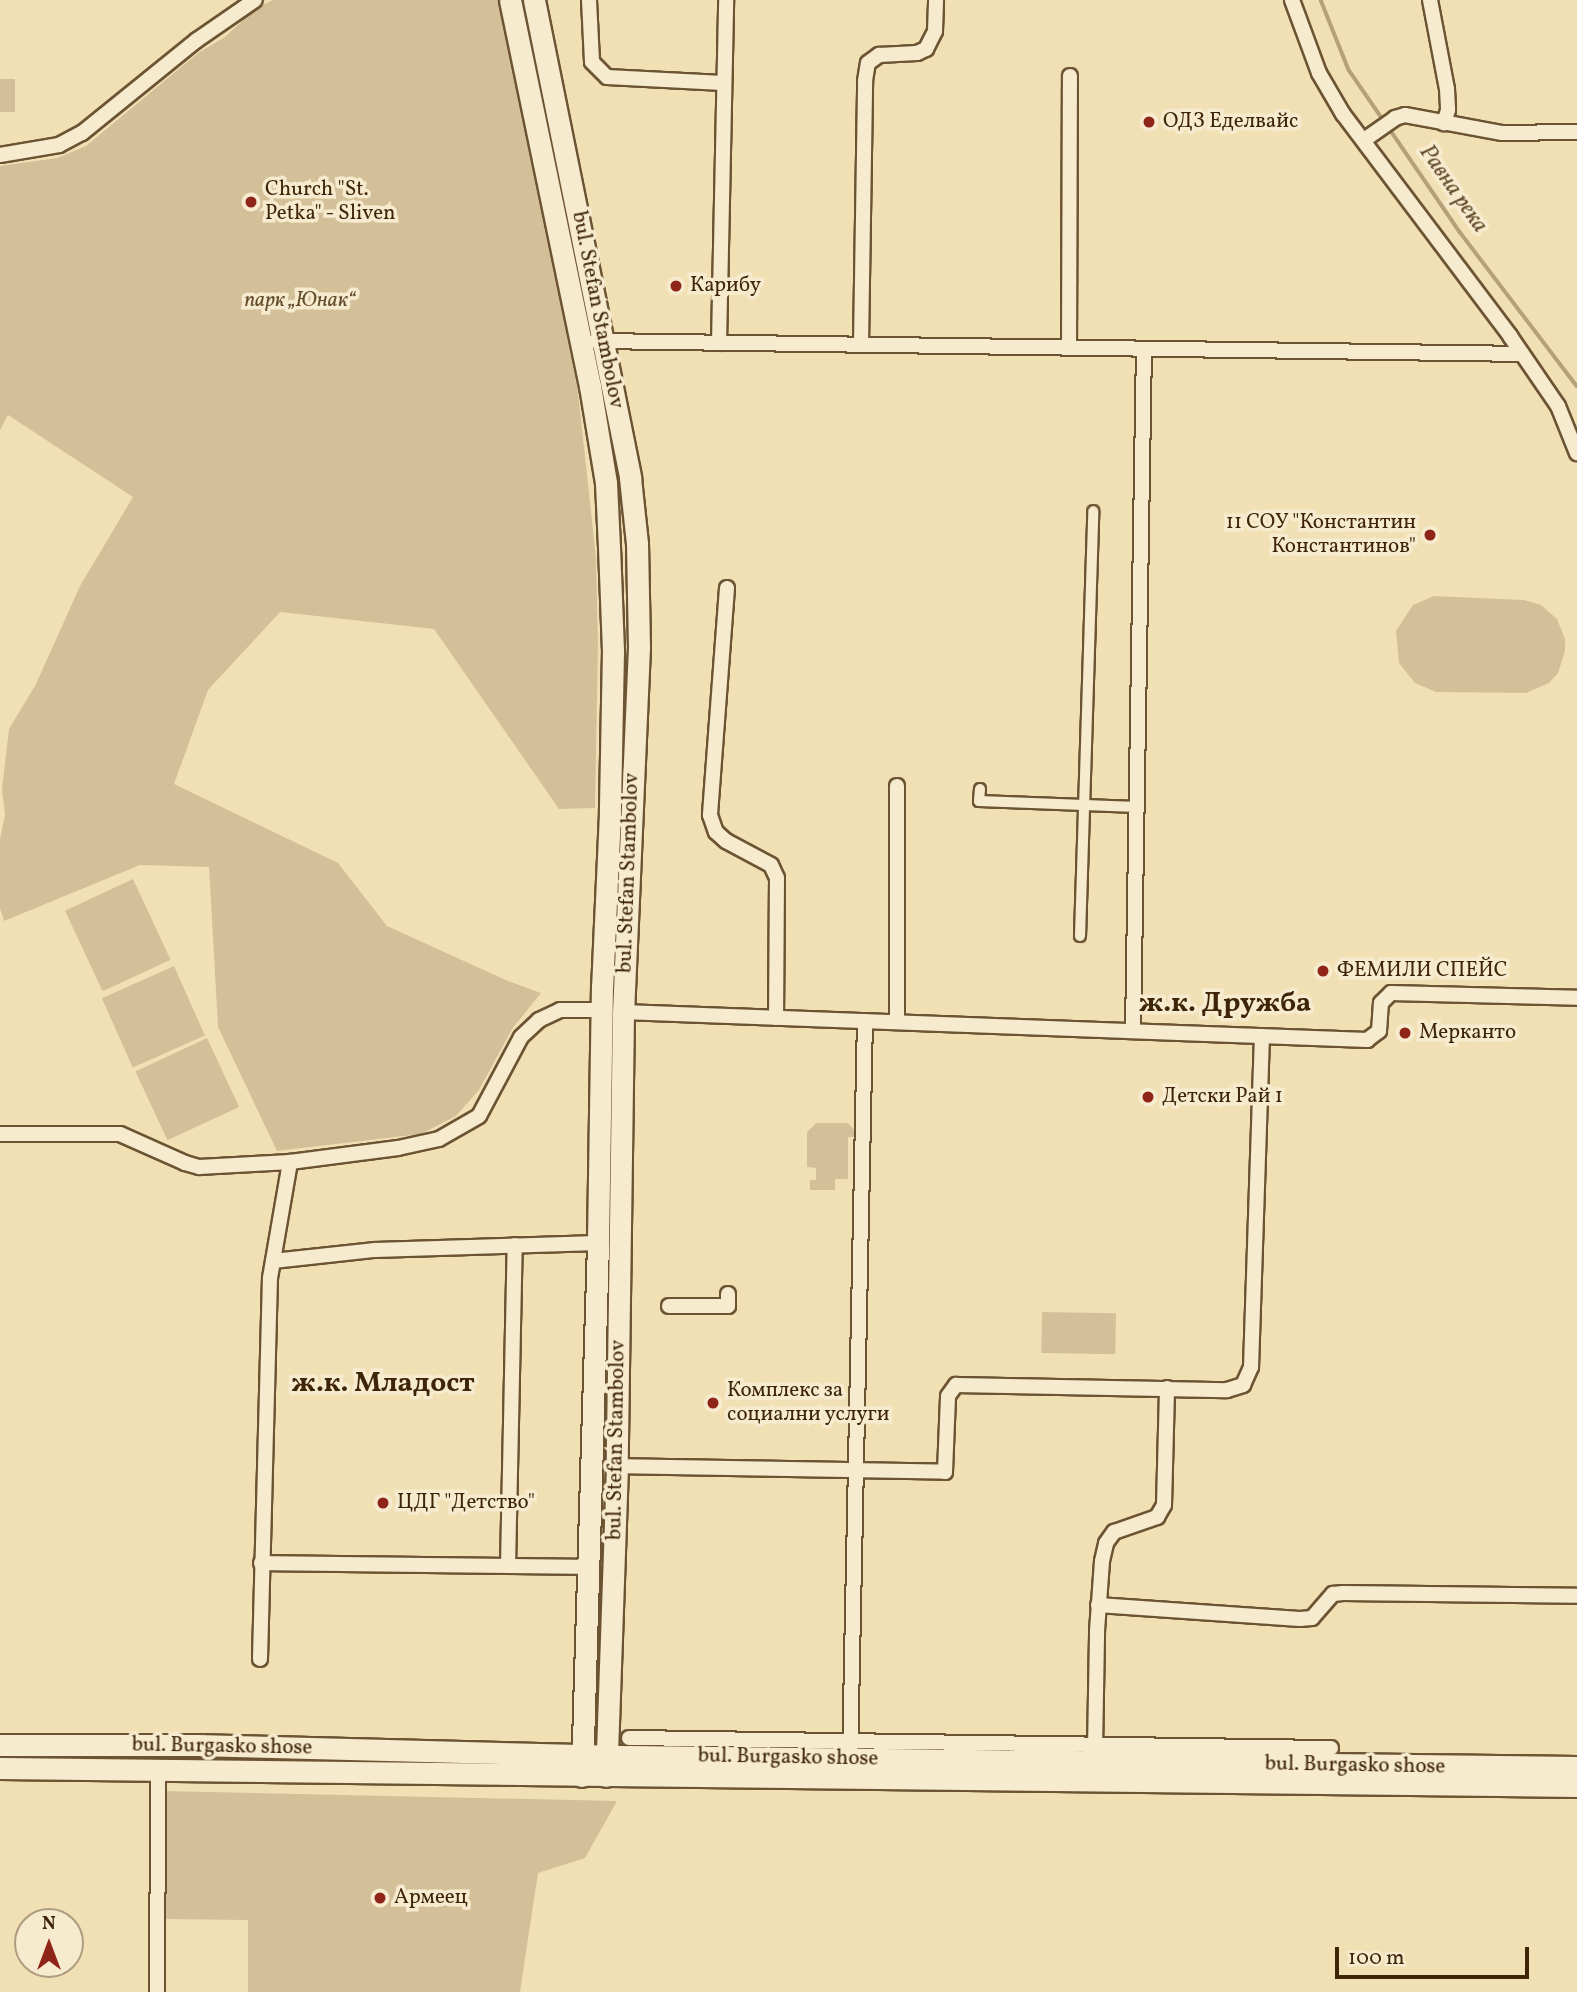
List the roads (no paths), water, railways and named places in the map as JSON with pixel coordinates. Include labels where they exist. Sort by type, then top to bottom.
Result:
[{"type":"main road","name":"bul. Stefan Stambolov","points":[[510,0],[582,342],[606,483],[613,650],[601,1010],[598,1243],[583,1766]]},
{"type":"main road","name":"bul. Stefan Stambolov","points":[[534,0],[630,478],[637,543],[639,647],[623,1012],[617,1466],[606,1766]]},
{"type":"main road","points":[[601,1010],[623,1012]]},
{"type":"main road","name":"bul. Burgasko shose","points":[[0,1745],[185,1745],[583,1766]]},
{"type":"main road","name":"bul. Burgasko shose","points":[[606,1766],[850,1749],[1577,1767]]},
{"type":"main road","name":"bul. Burgasko shose","points":[[0,1768],[158,1771],[606,1766],[1577,1786]]},
{"type":"street","points":[[0,155],[59,145],[82,133],[197,40],[255,0]]},
{"type":"street","points":[[589,0],[592,62],[607,78],[723,83]]},
{"type":"street","points":[[719,343],[726,0]]},
{"type":"street","points":[[861,345],[864,95],[868,63],[879,55],[917,53],[926,49],[935,31],[936,0]]},
{"type":"street","points":[[1292,0],[1319,73],[1343,114],[1370,136],[1558,406],[1577,453]]},
{"type":"street","points":[[1430,0],[1447,89],[1448,110],[1444,123]]},
{"type":"street","points":[[1069,348],[1070,76]]},
{"type":"street","points":[[1370,136],[1390,121],[1405,115],[1502,133],[1577,132]]},
{"type":"street","points":[[582,342],[1522,354]]},
{"type":"street","points":[[1133,1031],[1144,349]]},
{"type":"street","points":[[1080,936],[1093,511]]},
{"type":"street","points":[[727,588],[710,814],[716,832],[726,841],[771,865],[777,878],[776,1018]]},
{"type":"street","points":[[897,786],[897,1022]]},
{"type":"street","points":[[980,789],[979,801],[1137,807]]},
{"type":"street","points":[[623,1012],[1371,1040],[1379,1031],[1382,999],[1391,993],[1577,998]]},
{"type":"street","points":[[0,1134],[121,1134],[200,1167],[290,1162],[398,1148],[439,1139],[478,1116],[521,1037],[539,1020],[560,1010],[601,1010]]},
{"type":"street","points":[[629,1738],[850,1749],[865,1021]]},
{"type":"street","points":[[617,1466],[945,1472],[948,1396],[956,1385],[1233,1390],[1243,1385],[1250,1374],[1262,1036]]},
{"type":"street","points":[[260,1659],[261,1563],[273,1261],[290,1162]]},
{"type":"street","points":[[273,1261],[375,1250],[598,1243]]},
{"type":"street","points":[[508,1566],[515,1245]]},
{"type":"street","points":[[669,1306],[728,1306],[728,1294]]},
{"type":"street","points":[[1167,1388],[1164,1505],[1157,1517],[1114,1532],[1106,1543],[1098,1605],[1096,1753],[1331,1748]]},
{"type":"street","points":[[261,1563],[589,1567]]},
{"type":"street","points":[[1098,1605],[1300,1619],[1312,1618],[1333,1594],[1343,1593],[1577,1596]]},
{"type":"street","points":[[158,1771],[158,1992]]},
{"type":"waterway","name":"Равна река","points":[[1321,0],[1349,70],[1384,121]]},
{"type":"waterway","name":"Равна река","points":[[1389,128],[1460,232],[1577,386]]},
{"type":"place","name":"ОДЗ Еделвайс","points":[[1149,122]]},
{"type":"place","name":"Church \"St. Petka\" - Sliven","points":[[251,202]]},
{"type":"place","name":"Карибу","points":[[676,286]]},
{"type":"place","name":"11 СОУ \"Константин Константинов\"","points":[[1430,535]]},
{"type":"place","name":"ФЕМИЛИ СПЕЙС","points":[[1323,971]]},
{"type":"place","name":"Мерканто","points":[[1405,1033]]},
{"type":"place","name":"Детски Рай 1","points":[[1148,1097]]},
{"type":"place","name":"Комплекс за социални услуги","points":[[713,1403]]},
{"type":"place","name":"ЦДГ \"Детство\"","points":[[383,1503]]},
{"type":"place","name":"Армеец","points":[[380,1898]]},
{"type":"district","name":"ж.к. Дружба","points":[[1225,1004]]},
{"type":"district","name":"ж.к. Младост","points":[[383,1384]]},
{"type":"park label","name":"парк „Юнак“","points":[[300,301]]}]
